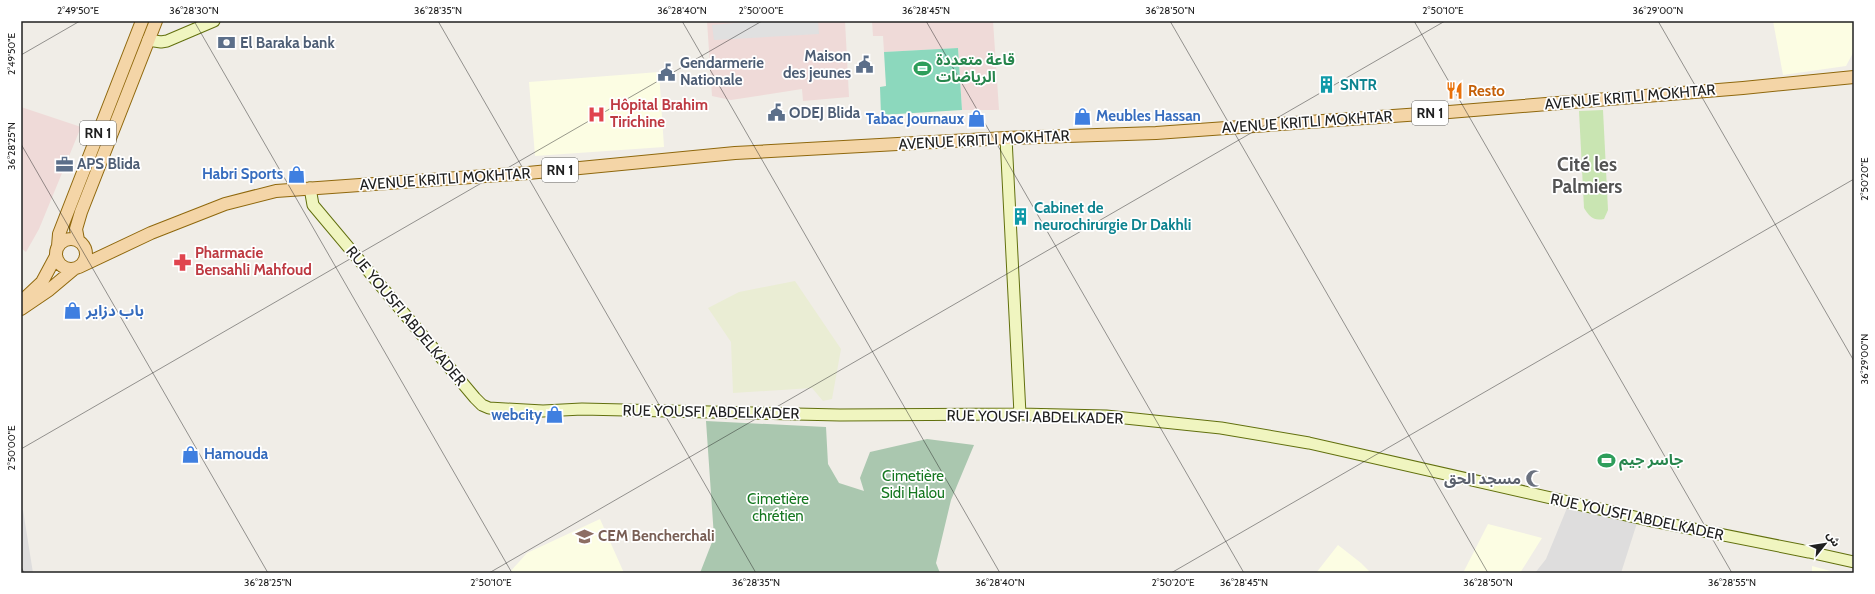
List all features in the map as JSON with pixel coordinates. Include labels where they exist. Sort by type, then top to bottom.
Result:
[{"type":"main road","name":"RN 1","points":[[57,251],[59,234],[142,21]]},
{"type":"main road","name":"RN 1","points":[[123,246],[106,250],[94,250],[81,243],[76,228],[156,21]]},
{"type":"main road","points":[[148,40],[161,42],[166,41],[214,21]]},
{"type":"main road","name":"AVENUE KRITLI MOKHTAR","points":[[123,246],[225,204],[276,191],[528,173],[735,153],[1006,138],[1156,133],[1449,112],[1743,88],[1854,76]]},
{"type":"main road","points":[[1006,138],[1020,414]]},
{"type":"main road","name":"RUE YOUSFI ABDELKADER","points":[[310,188],[313,205],[434,351],[475,398],[482,405],[489,408],[542,411],[582,409],[840,416],[1020,414],[1106,416],[1221,428],[1309,443],[1648,520],[1854,562]]},
{"type":"main road","points":[[21,301],[42,282],[64,240],[74,238],[81,243],[86,255],[83,264],[21,309]]},
{"type":"main road","name":"RN 1","points":[[77,268],[123,246]]},
{"type":"main road","points":[[57,251],[57,261],[64,268],[77,268]]},
{"type":"shaded area","points":[[707,21],[845,21],[849,97],[803,101],[802,89],[731,100],[712,96]]},
{"type":"shaded area","points":[[756,21],[818,21],[819,34],[714,40],[712,25]]},
{"type":"shaded area","points":[[872,21],[993,21],[999,110],[962,110],[958,48],[884,52],[883,36],[873,36]]},
{"type":"shaded area","points":[[1773,21],[1854,21],[1854,51],[1846,66],[1783,75]]},
{"type":"shaded area","name":"Hôpital Brahim Tirichine","points":[[659,72],[664,147],[535,156],[529,82]]},
{"type":"shaded area","points":[[21,107],[81,127],[39,229],[26,252],[21,248]]},
{"type":"shaded area","points":[[795,281],[841,349],[832,399],[823,401],[812,388],[733,393],[731,342],[708,308],[739,292]]},
{"type":"shaded area","points":[[1567,508],[1637,523],[1621,573],[1535,573],[1546,559]]},
{"type":"shaded area","points":[[21,510],[23,510],[33,573],[21,573]]},
{"type":"shaded area","name":"CEM Bencherchali","points":[[600,519],[624,573],[509,573],[527,553]]},
{"type":"shaded area","points":[[1488,524],[1542,538],[1520,573],[1463,573]]},
{"type":"shaded area","points":[[1338,545],[1361,563],[1371,573],[1316,573]]},
{"type":"shaded area","points":[[1812,566],[1838,573],[1812,573]]},
{"type":"green space","name":"قاعة متعددة الرياضات","points":[[958,48],[962,110],[881,115],[880,87],[886,86],[884,52]]},
{"type":"green space","points":[[1603,110],[1608,210],[1604,219],[1594,219],[1584,208],[1579,111]]},
{"type":"green space","name":"Cimetière chrétien","points":[[706,421],[826,427],[828,464],[839,483],[864,491],[860,478],[870,452],[927,439],[974,445],[951,500],[936,563],[940,573],[700,573],[714,537]]},
{"type":"place","name":"El Baraka bank","points":[[227,43]]},
{"type":"place","name":"Maison des jeunes","points":[[864,65]]},
{"type":"place","name":"قاعة متعددة الرياضات","points":[[923,69]]},
{"type":"place","name":"Gendarmerie Nationale","points":[[667,72]]},
{"type":"place","name":"SNTR","points":[[1327,85]]},
{"type":"place","name":"Resto","points":[[1455,91]]},
{"type":"place","name":"ODEJ Blida","points":[[776,113]]},
{"type":"place","name":"Hôpital Brahim Tirichine","points":[[597,114]]},
{"type":"place","name":"Meubles Hassan","points":[[1083,116]]},
{"type":"place","name":"Tabac Journaux","points":[[977,119]]},
{"type":"place","name":"APS Blida","points":[[64,164]]},
{"type":"place","name":"Habri Sports","points":[[296,174]]},
{"type":"place","name":"Cabinet de neurochirurgie Dr Dakhli","points":[[1021,217]]},
{"type":"place","name":"Pharmacie Bensahli Mahfoud","points":[[182,262]]},
{"type":"place","name":"باب دزاير","points":[[73,311]]},
{"type":"place","name":"webcity","points":[[555,415]]},
{"type":"place","name":"Hamouda","points":[[191,454]]},
{"type":"place","name":"جاسر جيم","points":[[1606,460]]},
{"type":"place","name":"مسجد الحق","points":[[1534,479]]},
{"type":"place","name":"CEM Bencherchali","points":[[585,536]]},
{"type":"district","name":"Cité les Palmiers","points":[[1587,175]]},
{"type":"park label","name":"Cimetière Sidi Halou","points":[[913,484]]}]
